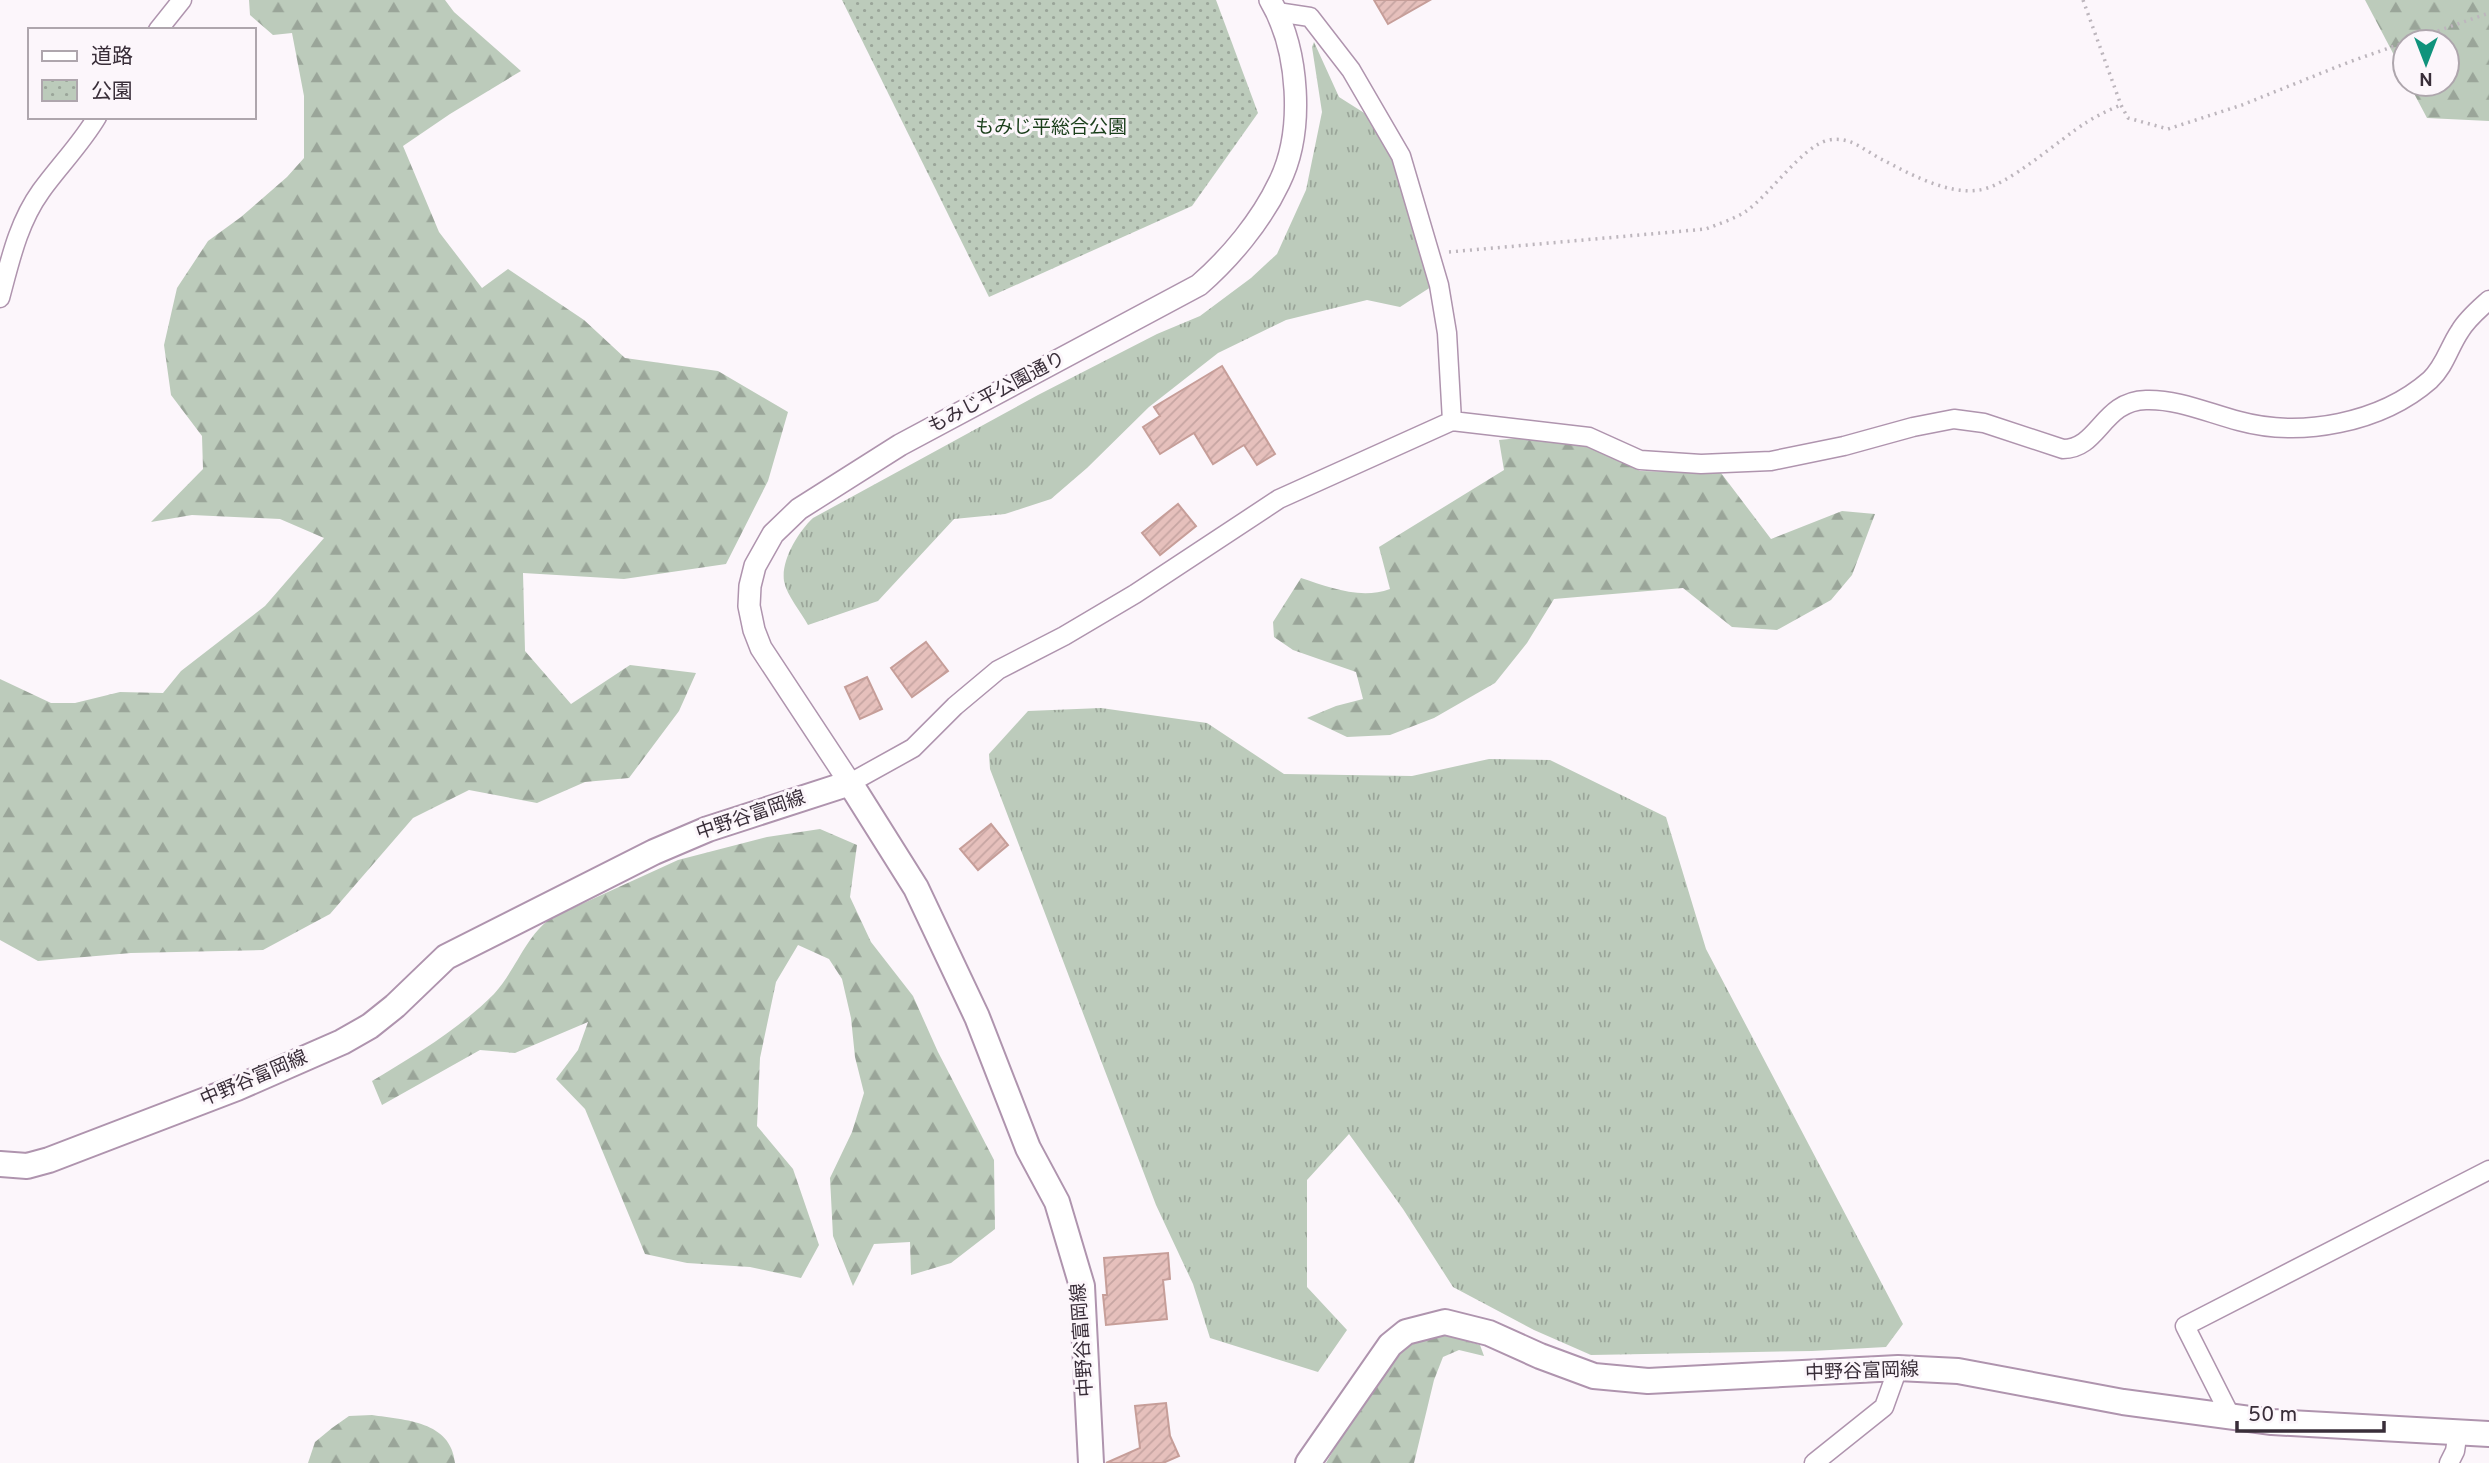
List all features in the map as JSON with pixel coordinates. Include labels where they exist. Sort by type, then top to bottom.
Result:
[{"type":"main road","name":"中野谷富岡線","points":[[0,1164],[27,1166],[49,1160],[237,1088],[342,1042],[370,1026],[395,1006],[446,957],[708,829],[850,783],[916,888],[977,1017],[1028,1148],[1057,1202],[1082,1286],[1091,1463]]},
{"type":"main road","name":"中野谷富岡線","points":[[1308,1463],[1390,1345],[1406,1332],[1444,1322],[1489,1333],[1594,1376],[1648,1381],[1898,1368],[1958,1371],[2123,1402],[2272,1422],[2489,1434]]},
{"type":"street","points":[[160,28],[182,0]]},
{"type":"street","points":[[1274,6],[1310,17],[1351,70],[1401,156],[1439,285],[1447,333],[1452,421]]},
{"type":"street","name":"もみじ平公園通り","points":[[850,783],[761,648],[749,606],[755,566],[773,534],[799,509],[839,481],[900,444],[1199,285],[1225,263],[1279,184],[1288,159],[1294,100],[1292,58],[1288,37],[1274,6]]},
{"type":"street","points":[[0,298],[18,233],[40,193],[88,134],[96,119]]},
{"type":"street","points":[[850,783],[913,748],[955,706],[998,670],[1064,636],[1135,594],[1279,499],[1452,421],[1589,437],[1640,460],[1701,464],[1771,461],[1954,419],[1984,423],[2052,446],[2073,449],[2101,426],[2117,407],[2145,400],[2171,402],[2242,422],[2305,427],[2335,424],[2380,411],[2414,393],[2433,377],[2448,357],[2465,323],[2489,300]]},
{"type":"street","points":[[2231,1417],[2185,1326],[2489,1170]]},
{"type":"street","points":[[1814,1463],[1884,1407],[1898,1368]]},
{"type":"street","points":[[2449,1463],[2455,1451],[2458,1431]]},
{"type":"path","points":[[2082,0],[2120,105],[2128,118],[2168,129],[2242,105],[2350,62],[2489,13]]},
{"type":"path","points":[[1429,254],[1706,229],[1744,212],[1776,186],[1818,142],[1833,139],[1853,142],[1882,160],[1936,184],[1980,191],[2012,174],[2087,122],[2120,105]]},
{"type":"green space","points":[[249,0],[445,0],[454,12],[521,71],[403,146],[439,232],[482,288],[508,269],[584,320],[625,358],[718,371],[788,412],[768,481],[726,564],[624,579],[523,573],[525,651],[571,704],[630,665],[696,673],[679,711],[629,778],[585,782],[537,803],[469,790],[413,818],[330,914],[263,950],[131,953],[38,961],[0,940],[0,679],[51,703],[75,703],[120,692],[163,693],[181,671],[265,606],[324,538],[280,519],[192,515],[151,522],[203,469],[202,436],[171,395],[164,345],[177,288],[208,241],[241,217],[287,177],[304,158],[304,96],[292,33],[273,35],[250,15]]},
{"type":"green space","name":"もみじ平総合公園","points":[[842,0],[1216,0],[1258,113],[1192,206],[989,297]]},
{"type":"green space","points":[[2365,0],[2489,0],[2489,121],[2427,118],[2416,98],[2461,98],[2461,28],[2391,28],[2391,49]]},
{"type":"green space","points":[[1314,42],[1339,97],[1369,116],[1395,158],[1434,285],[1400,307],[1367,300],[1286,320],[1218,353],[1149,407],[1051,499],[1005,514],[954,519],[878,601],[808,625],[788,592],[784,573],[792,547],[813,518],[1038,395],[1157,334],[1200,316],[1251,278],[1277,254],[1306,190],[1322,112],[1312,47]]},
{"type":"green space","points":[[1538,436],[1600,449],[1640,471],[1721,473],[1771,539],[1842,511],[1875,514],[1852,575],[1831,600],[1777,630],[1732,627],[1683,588],[1554,599],[1527,643],[1495,683],[1434,718],[1390,735],[1347,737],[1307,718],[1363,699],[1356,672],[1293,650],[1274,637],[1273,622],[1301,578],[1356,593],[1390,589],[1379,547],[1504,470],[1499,440]]},
{"type":"green space","points":[[1101,708],[1207,723],[1284,774],[1412,776],[1489,759],[1550,760],[1666,817],[1706,949],[1903,1324],[1886,1347],[1591,1355],[1534,1330],[1453,1287],[1403,1209],[1349,1134],[1307,1180],[1307,1287],[1347,1330],[1318,1372],[1210,1338],[1193,1284],[1156,1205],[990,769],[989,754],[1028,711]]},
{"type":"green space","points":[[820,829],[857,845],[850,897],[871,942],[913,996],[938,1052],[994,1160],[995,1229],[951,1263],[911,1275],[910,1242],[874,1244],[853,1286],[833,1236],[830,1178],[852,1132],[864,1093],[842,979],[829,959],[798,945],[776,982],[760,1058],[757,1126],[793,1169],[819,1245],[801,1278],[750,1267],[687,1263],[645,1254],[585,1109],[556,1079],[578,1050],[588,1022],[515,1053],[480,1050],[382,1105],[372,1081],[436,1041],[480,1007],[502,985],[527,944],[551,918],[678,860],[767,837]]},
{"type":"green space","points":[[1445,1335],[1480,1345],[1484,1356],[1459,1350],[1443,1357],[1434,1380],[1414,1463],[1326,1463],[1355,1414],[1392,1363],[1418,1340]]},
{"type":"green space","points":[[372,1415],[412,1421],[436,1431],[452,1449],[455,1463],[308,1463],[315,1442],[332,1428],[349,1416]]},
{"type":"building","points":[[1374,0],[1430,0],[1388,24]]},
{"type":"building","points":[[1222,366],[1275,454],[1257,465],[1244,445],[1213,464],[1194,433],[1160,454],[1143,427],[1160,416],[1154,407]]},
{"type":"building","points":[[1178,504],[1196,526],[1160,555],[1142,533]]},
{"type":"building","points":[[926,642],[948,671],[912,697],[891,668]]},
{"type":"building","points":[[867,677],[882,709],[860,719],[845,687]]},
{"type":"building","points":[[991,824],[1008,845],[978,870],[960,849]]},
{"type":"building","points":[[1168,1253],[1170,1279],[1163,1280],[1167,1319],[1106,1325],[1103,1295],[1107,1295],[1104,1258]]},
{"type":"building","points":[[1166,1403],[1170,1436],[1179,1456],[1163,1463],[1106,1463],[1140,1448],[1135,1406]]}]
